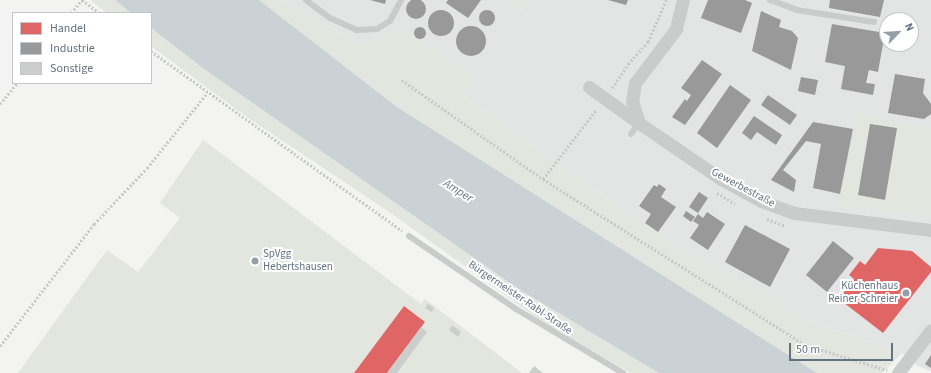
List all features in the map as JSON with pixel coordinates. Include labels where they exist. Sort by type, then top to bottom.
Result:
[{"type":"street","points":[[639,123],[632,101],[635,83],[676,28],[683,0]]},
{"type":"street","name":"Gewerbestraße","points":[[589,87],[721,180],[761,201],[794,213],[931,230]]},
{"type":"street","points":[[898,373],[931,330]]},
{"type":"lane","points":[[306,0],[330,18],[357,30],[377,29],[390,21],[401,0]]},
{"type":"lane","points":[[770,0],[797,10],[874,22]]},
{"type":"lane","points":[[631,134],[639,123]]},
{"type":"lane","name":"Bürgermeister-Rabl-Straße","points":[[409,236],[516,309],[623,373]]},
{"type":"path","points":[[73,12],[82,0],[99,12]]},
{"type":"path","points":[[152,52],[409,236]]},
{"type":"path","points":[[402,80],[543,179],[806,346],[895,373]]},
{"type":"path","points":[[0,104],[16,84]]},
{"type":"path","points":[[0,346],[94,224],[147,168],[208,93]]},
{"type":"shaded area","points":[[90,0],[115,0],[130,12],[106,12]]},
{"type":"shaded area","points":[[259,0],[282,0],[363,46],[397,27],[476,76],[461,94],[628,214],[713,267],[815,323],[902,353],[882,373],[817,373],[397,107]]},
{"type":"shaded area","points":[[282,0],[509,0],[528,14],[531,0],[931,0],[931,371],[918,366],[902,353],[815,323],[712,267],[628,214],[461,94],[475,77],[363,46]]},
{"type":"shaded area","points":[[509,0],[531,0],[528,14]]},
{"type":"shaded area","points":[[152,29],[204,69],[520,290],[659,373],[631,373],[547,325],[385,209],[244,115],[152,47]]},
{"type":"shaded area","points":[[858,113],[931,128],[931,216],[838,206]]},
{"type":"shaded area","name":"SpVgg Hebertshausen","points":[[203,140],[421,304],[425,299],[522,373],[18,373],[107,250],[138,272],[180,218],[160,203]]},
{"type":"water","name":"Amper","points":[[115,0],[259,0],[397,107],[817,373],[659,373],[520,290],[204,69],[152,29],[152,12],[130,12]]},
{"type":"building: Handel","points":[[878,248],[912,251],[931,267],[931,272],[883,333],[839,299],[854,279],[849,275],[860,261],[865,265]]},
{"type":"building: Handel","points":[[404,306],[425,322],[387,373],[354,373]]},
{"type":"building: Industrie","points":[[416,-1],[423,2],[426,9],[423,16],[416,19],[409,16],[406,9],[409,2]]},
{"type":"building: Industrie","points":[[370,0],[386,0],[385,4]]},
{"type":"building: Industrie","points":[[448,0],[481,0],[468,18],[446,3]]},
{"type":"building: Industrie","points":[[608,0],[628,0],[626,5]]},
{"type":"building: Industrie","points":[[708,0],[745,0],[752,3],[741,33],[701,18]]},
{"type":"building: Industrie","points":[[830,0],[884,0],[881,12],[879,12],[879,17],[829,8]]},
{"type":"building: Industrie","points":[[441,10],[450,14],[454,23],[450,32],[441,36],[432,32],[428,23],[432,14]]},
{"type":"building: Industrie","points":[[487,10],[493,12],[495,18],[493,24],[487,26],[481,24],[479,18],[481,12]]},
{"type":"building: Industrie","points":[[761,11],[781,20],[779,27],[792,31],[798,38],[791,70],[752,51]]},
{"type":"building: Industrie","points":[[832,24],[879,32],[879,52],[882,52],[878,72],[869,70],[866,83],[875,84],[873,95],[841,89],[845,66],[825,62]]},
{"type":"building: Industrie","points":[[471,26],[482,30],[486,41],[482,52],[471,56],[460,52],[456,41],[460,30]]},
{"type":"building: Industrie","points":[[418,27],[422,27],[426,33],[422,39],[418,39],[414,35],[414,31]]},
{"type":"building: Industrie","points":[[702,60],[722,74],[685,125],[672,117],[685,99],[687,101],[691,95],[681,88]]},
{"type":"building: Industrie","points":[[895,74],[925,79],[923,93],[931,104],[931,114],[924,119],[888,113]]},
{"type":"building: Industrie","points":[[801,77],[818,80],[815,95],[798,91]]},
{"type":"building: Industrie","points":[[730,85],[751,100],[717,148],[697,133]]},
{"type":"building: Industrie","points":[[768,95],[797,115],[790,125],[761,105]]},
{"type":"building: Industrie","points":[[754,116],[782,135],[776,145],[757,132],[751,140],[742,133]]},
{"type":"building: Industrie","points":[[813,122],[853,129],[840,194],[813,188],[821,144],[806,141],[783,170],[796,180],[794,192],[771,180]]},
{"type":"building: Industrie","points":[[870,124],[897,128],[885,200],[858,195]]},
{"type":"building: Industrie","points":[[659,184],[666,189],[661,197],[676,207],[658,232],[645,223],[651,214],[639,206],[654,185],[657,187]]},
{"type":"building: Industrie","points":[[699,192],[708,198],[698,213],[689,207]]},
{"type":"building: Industrie","points":[[686,211],[695,217],[691,222],[683,216]]},
{"type":"building: Industrie","points":[[707,212],[725,224],[708,250],[690,238],[699,225],[693,221],[698,214],[703,218]]},
{"type":"building: Industrie","points":[[745,225],[790,249],[770,287],[725,262]]},
{"type":"building: Industrie","points":[[833,241],[854,258],[827,292],[806,275]]},
{"type":"building: Industrie","points":[[931,355],[931,368],[925,364]]},
{"type":"building: Sonstige","points":[[428,304],[434,308],[432,312],[425,308]]},
{"type":"building: Sonstige","points":[[452,325],[461,332],[458,337],[449,330]]},
{"type":"building: Sonstige","points":[[421,327],[427,332],[397,373],[387,373]]},
{"type":"building: Sonstige","points":[[534,366],[543,373],[529,373]]},
{"type":"place","name":"SpVgg Hebertshausen","points":[[255,261]]},
{"type":"place","name":"Küchenhaus Reiner Schreier","points":[[906,293]]}]
